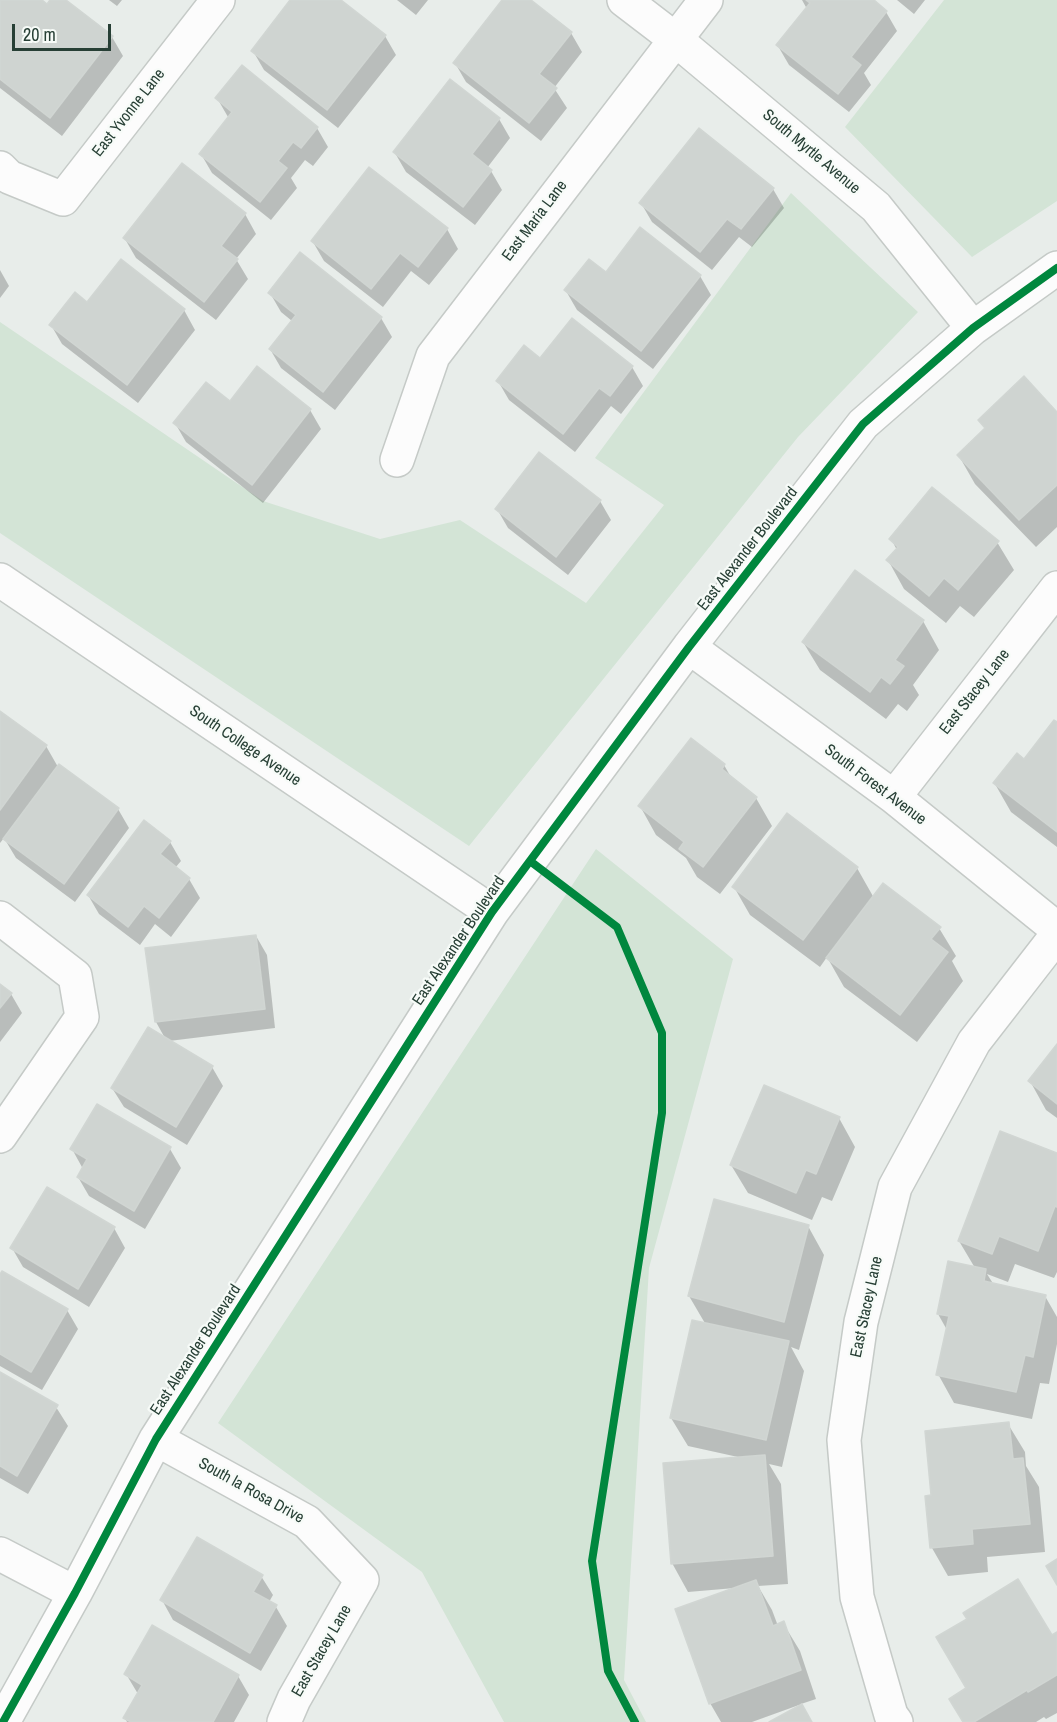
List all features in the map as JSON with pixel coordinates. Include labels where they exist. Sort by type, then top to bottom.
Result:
[{"type":"street","name":"East Yvonne Lane","points":[[0,168],[9,177],[63,199],[218,0]]},
{"type":"street","name":"South Myrtle Avenue","points":[[624,0],[675,39],[876,207],[973,328]]},
{"type":"street","name":"East Maria Lane","points":[[397,460],[433,356],[706,0]]},
{"type":"street","name":"East Alexander Boulevard","points":[[3,1722],[75,1593],[156,1439],[492,912],[689,647],[863,424],[973,328],[1057,268]]},
{"type":"street","name":"South College Avenue","points":[[0,580],[492,912]]},
{"type":"street","name":"East Stacey Lane","points":[[894,797],[1057,588]]},
{"type":"street","name":"South Forest Avenue","points":[[689,647],[894,797],[1057,929]]},
{"type":"street","points":[[0,918],[75,976],[82,1017],[0,1136]]},
{"type":"street","name":"East Stacey Lane","points":[[896,1722],[891,1715],[857,1597],[844,1440],[861,1322],[896,1187],[974,1042],[1057,935]]},
{"type":"street","name":"South la Rosa Drive","points":[[156,1439],[307,1521],[362,1580]]},
{"type":"street","points":[[0,1554],[75,1593]]},
{"type":"street","name":"East Stacey Lane","points":[[284,1722],[294,1699],[362,1580]]},
{"type":"green space","points":[[944,0],[1057,0],[1057,201],[972,257],[845,127]]},
{"type":"green space","points":[[791,193],[918,312],[798,437],[469,846],[0,533],[0,322],[263,501],[380,539],[460,520],[586,603],[664,505],[595,458]]},
{"type":"green space","points":[[596,849],[733,959],[649,1268],[624,1680],[646,1722],[504,1722],[422,1572],[218,1423]]},
{"type":"building","points":[[0,0],[42,0],[47,4],[50,0],[66,0],[113,36],[50,118],[0,79]]},
{"type":"building","points":[[290,0],[341,0],[386,35],[327,110],[251,51]]},
{"type":"building","points":[[502,0],[531,0],[572,32],[539,74],[557,88],[529,123],[453,63]]},
{"type":"building","points":[[806,0],[874,0],[887,11],[851,57],[861,65],[838,94],[776,45],[810,3]]},
{"type":"building","points":[[242,65],[318,127],[301,148],[293,142],[278,161],[287,168],[260,202],[199,154],[232,112],[215,98]]},
{"type":"building","points":[[450,79],[500,118],[472,154],[492,170],[463,207],[393,152]]},
{"type":"building","points":[[699,128],[774,188],[741,229],[727,219],[700,252],[639,203]]},
{"type":"building","points":[[182,163],[246,213],[221,246],[238,259],[204,302],[123,238]]},
{"type":"building","points":[[369,167],[448,228],[418,267],[400,253],[371,289],[311,241]]},
{"type":"building","points":[[640,227],[701,275],[641,351],[564,290],[589,259],[606,272]]},
{"type":"building","points":[[300,252],[382,317],[323,392],[269,349],[296,315],[268,293]]},
{"type":"building","points":[[121,259],[185,309],[127,385],[49,325],[75,292],[87,302]]},
{"type":"building","points":[[572,318],[633,366],[610,396],[599,388],[563,434],[496,381],[524,345],[540,358]]},
{"type":"building","points":[[257,366],[311,409],[252,485],[173,423],[206,382],[230,401]]},
{"type":"building","points":[[1024,376],[1057,412],[1057,485],[1019,520],[957,455],[985,428],[978,420]]},
{"type":"building","points":[[539,452],[601,500],[556,557],[495,509]]},
{"type":"building","points":[[932,487],[999,541],[958,590],[944,578],[929,596],[886,560],[898,547],[889,539]]},
{"type":"building","points":[[855,570],[924,620],[895,660],[904,666],[890,684],[881,677],[870,692],[802,642]]},
{"type":"building","points":[[0,711],[47,745],[0,810]]},
{"type":"building","points":[[1054,720],[1057,722],[1057,832],[993,783],[1017,753],[1024,759]]},
{"type":"building","points":[[691,738],[725,764],[722,769],[757,797],[703,867],[679,849],[684,842],[638,806]]},
{"type":"building","points":[[59,764],[119,808],[64,884],[3,839]]},
{"type":"building","points":[[787,813],[858,867],[803,940],[732,887]]},
{"type":"building","points":[[144,820],[171,841],[160,854],[190,878],[159,918],[144,906],[128,927],[87,895]]},
{"type":"building","points":[[883,883],[941,927],[931,939],[948,952],[900,1015],[826,958]]},
{"type":"building","points":[[256,935],[265,1009],[155,1022],[145,948]]},
{"type":"building","points":[[0,984],[12,993],[0,1008]]},
{"type":"building","points":[[148,1027],[213,1066],[176,1127],[111,1088]]},
{"type":"building","points":[[1057,1044],[1057,1104],[1028,1081]]},
{"type":"building","points":[[764,1085],[840,1117],[816,1174],[806,1170],[796,1193],[730,1165]]},
{"type":"building","points":[[97,1104],[171,1147],[134,1211],[77,1177],[87,1159],[70,1149]]},
{"type":"building","points":[[1000,1131],[1057,1153],[1057,1207],[1055,1206],[1038,1251],[999,1236],[992,1254],[958,1241]]},
{"type":"building","points":[[47,1187],[115,1227],[78,1289],[10,1248]]},
{"type":"building","points":[[714,1199],[809,1225],[784,1322],[688,1296]]},
{"type":"building","points":[[948,1261],[986,1269],[984,1281],[1046,1295],[1033,1357],[1025,1355],[1016,1392],[936,1375],[949,1316],[937,1314]]},
{"type":"building","points":[[2,1271],[68,1309],[31,1372],[0,1354],[0,1274]]},
{"type":"building","points":[[692,1320],[789,1341],[766,1440],[670,1418]]},
{"type":"building","points":[[0,1372],[58,1405],[17,1476],[0,1466]]},
{"type":"building","points":[[1009,1422],[1013,1459],[1023,1458],[1030,1524],[972,1529],[973,1544],[930,1548],[925,1496],[931,1495],[925,1431]]},
{"type":"building","points":[[765,1455],[773,1556],[671,1564],[663,1463]]},
{"type":"building","points":[[197,1537],[263,1575],[253,1592],[277,1605],[250,1653],[160,1600]]},
{"type":"building","points":[[1057,1559],[1057,1585],[1046,1566]]},
{"type":"building","points":[[1018,1579],[1052,1635],[1057,1632],[1057,1675],[974,1722],[963,1722],[949,1699],[966,1688],[936,1637],[967,1619],[963,1613]]},
{"type":"building","points":[[756,1580],[773,1626],[784,1621],[801,1670],[709,1704],[675,1609]]},
{"type":"building","points":[[152,1625],[239,1675],[213,1722],[131,1722],[123,1718],[142,1685],[124,1674]]},
{"type":"building","points":[[802,1704],[812,1722],[769,1722]]},
{"type":"cycle path","points":[[3,1722],[75,1593],[156,1439],[492,912],[689,647],[863,424],[973,328],[1057,268]]},
{"type":"cycle path","points":[[530,861],[617,927],[662,1033],[662,1113],[592,1561],[608,1671],[635,1722]]}]
